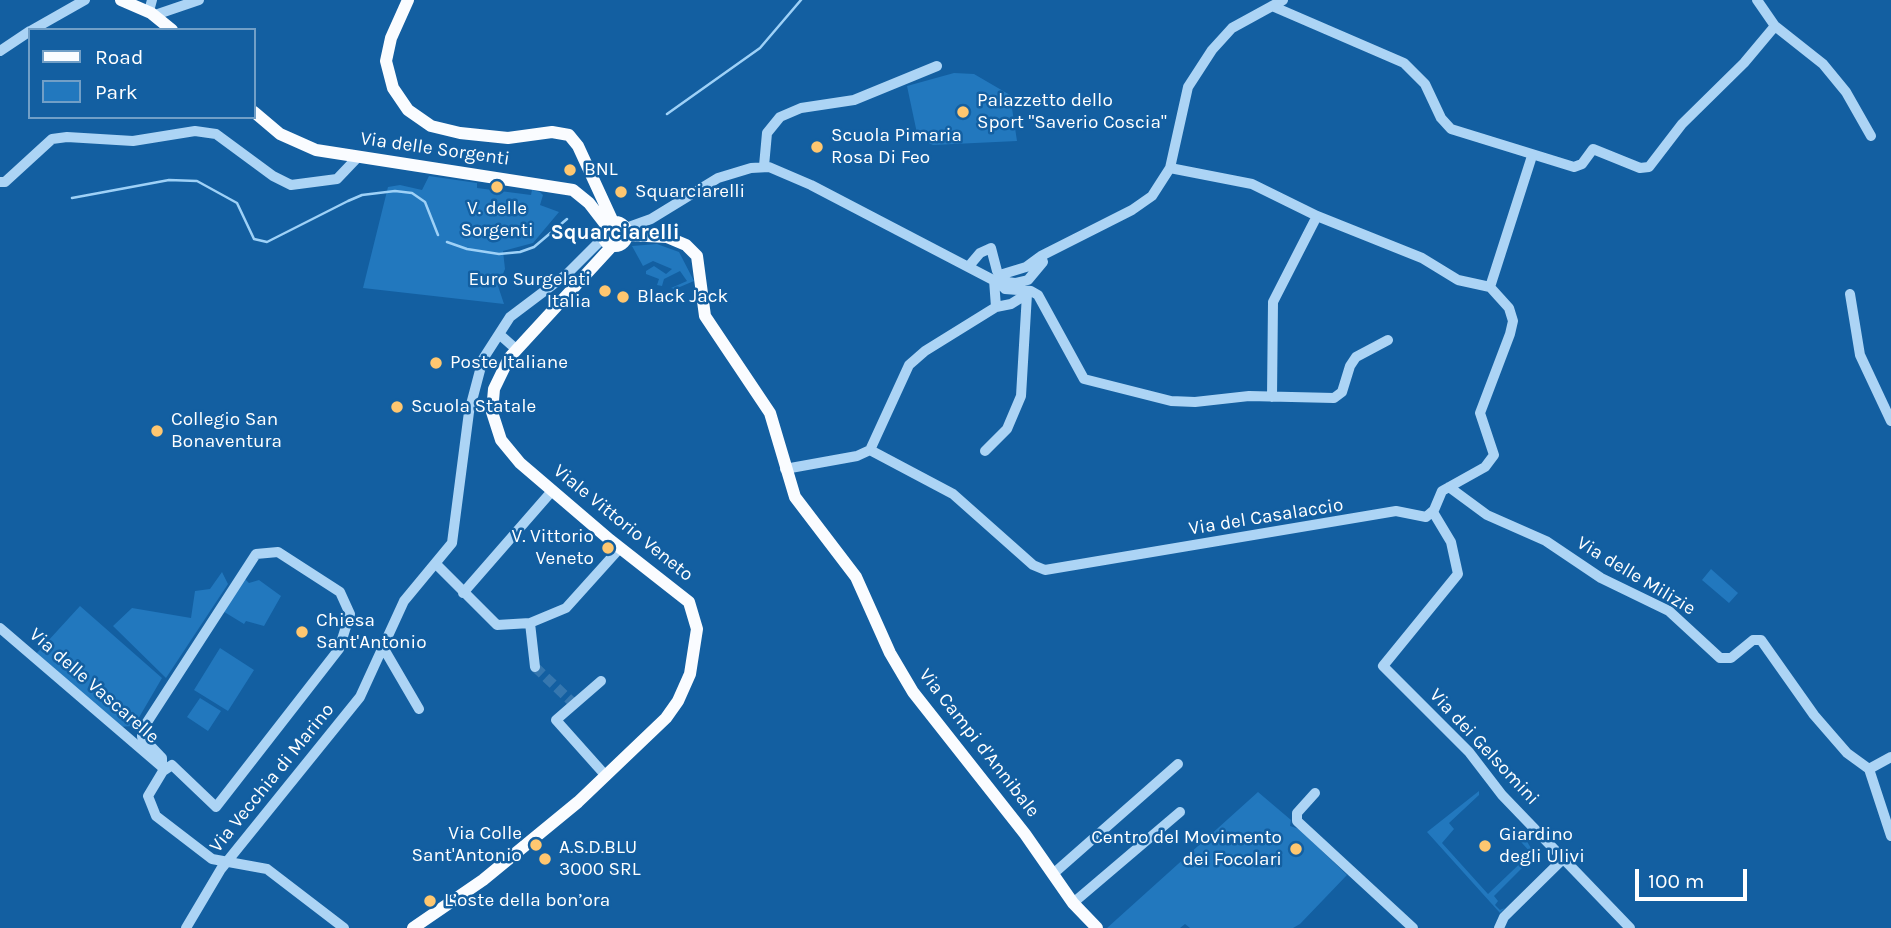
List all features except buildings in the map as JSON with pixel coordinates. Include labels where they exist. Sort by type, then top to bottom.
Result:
[{"type":"main road","points":[[408,0],[390,42],[387,71],[393,88],[408,110],[438,129],[504,138],[552,132],[569,135],[584,157],[609,232],[627,231]]},
{"type":"main road","points":[[128,1],[152,9],[170,28]]},
{"type":"main road","name":"Via delle Sorgenti","points":[[256,113],[294,142],[357,158],[573,190],[589,203],[609,232]]},
{"type":"main road","name":"Viale Vittorio Veneto","points":[[414,928],[483,880],[606,776],[671,711],[685,687],[696,649],[696,619],[689,602],[552,491],[505,445],[494,421],[494,388],[516,349],[567,301],[609,232],[622,244],[627,231]]},
{"type":"main road","name":"Via Campi d'Annibale","points":[[627,231],[667,237],[686,245],[698,256],[705,316],[768,410],[785,470],[801,506],[856,577],[885,643],[913,692],[1025,834],[1073,903],[1097,928]]},
{"type":"street","points":[[35,28],[85,0]]},
{"type":"street","points":[[152,9],[199,0]]},
{"type":"street","points":[[627,231],[712,180],[764,166],[783,171],[969,266],[999,278],[1028,280],[1042,259],[1062,245],[1143,203],[1161,186],[1170,168],[1190,82],[1225,33],[1283,0]]},
{"type":"street","points":[[1757,0],[1775,26],[1823,64],[1846,92],[1871,136]]},
{"type":"street","points":[[1272,6],[1404,63],[1425,84],[1441,118],[1451,129],[1488,138],[1532,156],[1577,167],[1590,151],[1595,149],[1640,168],[1649,167],[1682,124],[1744,62],[1775,26]]},
{"type":"street","points":[[0,51],[28,32]]},
{"type":"street","points":[[764,166],[767,133],[780,117],[801,108],[855,100],[937,66]]},
{"type":"street","points":[[0,182],[5,182],[52,139],[67,137],[133,141],[195,131],[216,134],[273,176],[291,185],[337,179],[357,158]]},
{"type":"street","points":[[1490,287],[1532,156]]},
{"type":"street","points":[[1170,168],[1249,183],[1317,216],[1422,258],[1461,282],[1490,287],[1509,307],[1513,321],[1480,412],[1493,455],[1485,467],[1440,493],[1433,512]]},
{"type":"street","points":[[1272,397],[1273,302],[1317,216]]},
{"type":"street","name":"Via Vecchia di Marino","points":[[186,928],[227,862],[360,697],[404,601],[452,543],[469,412],[483,359],[510,317],[567,274],[609,232]]},
{"type":"street","points":[[969,266],[977,255],[991,248],[1004,289],[1031,293],[1043,302],[1080,375],[1088,381],[1179,402],[1338,397],[1356,357],[1388,340]]},
{"type":"street","points":[[996,307],[995,293],[999,278]]},
{"type":"street","points":[[995,293],[1011,296],[1031,293]]},
{"type":"street","points":[[785,470],[852,457],[870,450],[912,362],[996,307],[1014,303],[1031,293]]},
{"type":"street","points":[[985,451],[1007,429],[1021,396],[1031,293]]},
{"type":"street","points":[[1850,293],[1860,355],[1891,421]]},
{"type":"street","points":[[499,334],[516,349]]},
{"type":"street","name":"Via del Casalaccio","points":[[870,450],[953,494],[1033,565],[1048,571],[1391,512],[1421,517],[1433,512]]},
{"type":"street","name":"Via delle Milizie","points":[[1449,486],[1487,515],[1546,541],[1601,578],[1669,611],[1720,658],[1731,659],[1753,639],[1760,640],[1814,715],[1851,757],[1869,769]]},
{"type":"street","points":[[463,593],[552,491]]},
{"type":"street","name":"Via dei Gelsomini","points":[[1433,512],[1450,538],[1458,563],[1458,573],[1383,666],[1467,750],[1497,790],[1630,928]]},
{"type":"street","points":[[436,565],[497,625],[530,623],[566,608],[620,548]]},
{"type":"street","name":"Via delle Vascarelle","points":[[278,552],[340,592],[351,614],[339,649],[216,807],[172,765],[162,769],[162,758],[142,737],[142,730],[256,554],[278,552]]},
{"type":"street","points":[[530,623],[535,667]]},
{"type":"street","name":"Via delle Vascarelle","points":[[0,628],[162,769]]},
{"type":"street","points":[[384,649],[419,709]]},
{"type":"street","points":[[601,681],[556,720],[606,776]]},
{"type":"street","points":[[1891,757],[1869,769],[1891,836]]},
{"type":"street","points":[[1053,874],[1178,764]]},
{"type":"street","points":[[162,769],[149,792],[151,809],[203,852],[219,861],[247,863],[267,869],[344,928]]},
{"type":"street","points":[[1315,793],[1296,814],[1297,821],[1413,928]]},
{"type":"street","points":[[1073,903],[1181,812]]},
{"type":"street","points":[[1499,928],[1504,917],[1564,859]]},
{"type":"green space","name":"Palazzetto dello Sport \"Saverio Coscia\"","points":[[954,73],[974,74],[1010,95],[1017,141],[933,145],[918,138],[907,86]]},
{"type":"green space","points":[[429,176],[477,183],[477,188],[531,195],[532,190],[540,192],[543,195],[540,205],[559,212],[533,243],[503,251],[505,269],[498,286],[504,304],[363,288],[388,187],[400,185],[422,190]]},
{"type":"green space","points":[[657,244],[679,252],[694,281],[675,289],[671,288],[687,281],[680,271],[664,279],[662,286],[657,285],[659,279],[646,274],[646,271],[654,266],[666,274],[672,269],[653,261],[643,266],[632,246]]},
{"type":"green space","points":[[1711,569],[1738,593],[1729,603],[1702,580]]},
{"type":"green space","points":[[222,572],[228,584],[166,678],[113,626],[132,608],[191,618],[195,591],[210,589]]},
{"type":"green space","points":[[242,576],[249,583],[259,580],[281,596],[264,626],[246,621],[244,624],[221,610]]},
{"type":"green space","points":[[80,606],[162,678],[134,726],[117,727],[36,654]]},
{"type":"green space","points":[[220,648],[254,670],[228,711],[194,690]]},
{"type":"green space","points":[[200,698],[221,711],[208,731],[187,717]]},
{"type":"green space","points":[[1479,791],[1479,795],[1449,823],[1454,829],[1442,843],[1488,894],[1531,853],[1512,832],[1515,829],[1525,838],[1535,855],[1494,896],[1498,901],[1495,905],[1500,910],[1505,908],[1500,913],[1427,832]]},
{"type":"green space","points":[[1258,792],[1291,820],[1290,826],[1299,829],[1347,875],[1300,924],[1293,928],[1190,928],[1185,924],[1180,928],[1107,928]]},
{"type":"waterway","points":[[667,114],[760,48],[801,0]]},
{"type":"waterway","points":[[72,198],[169,180],[197,181],[237,203],[254,239],[267,242],[362,195],[395,191],[412,193],[425,202],[438,235]]},
{"type":"waterway","points":[[447,242],[467,249],[499,254],[520,252],[534,247],[567,219]]},
{"type":"tunnel","points":[[535,667],[573,703]]},
{"type":"place","name":"Palazzetto dello Sport \"Saverio Coscia\"","points":[[963,112]]},
{"type":"place","name":"Scuola Pimaria Rosa Di Feo","points":[[817,147]]},
{"type":"place","name":"BNL","points":[[570,170]]},
{"type":"place","name":"V. delle Sorgenti","points":[[497,187]]},
{"type":"place","name":"Squarciarelli","points":[[621,192]]},
{"type":"place","name":"Euro Surgelati Italia","points":[[605,291]]},
{"type":"place","name":"Black Jack","points":[[623,297]]},
{"type":"place","name":"Poste Italiane","points":[[436,363]]},
{"type":"place","name":"Scuola Statale","points":[[397,407]]},
{"type":"place","name":"Collegio San Bonaventura","points":[[157,431]]},
{"type":"place","name":"V. Vittorio Veneto","points":[[608,548]]},
{"type":"place","name":"Chiesa Sant'Antonio","points":[[302,632]]},
{"type":"place","name":"Via Colle Sant'Antonio","points":[[536,845]]},
{"type":"place","name":"Giardino degli Ulivi","points":[[1485,846]]},
{"type":"place","name":"Centro del Movimento dei Focolari","points":[[1296,849]]},
{"type":"place","name":"A.S.D.BLU 3000 SRL","points":[[545,859]]},
{"type":"place","name":"L’oste della bon’ora","points":[[430,901]]},
{"type":"district","name":"Squarciarelli","points":[[615,233]]}]
